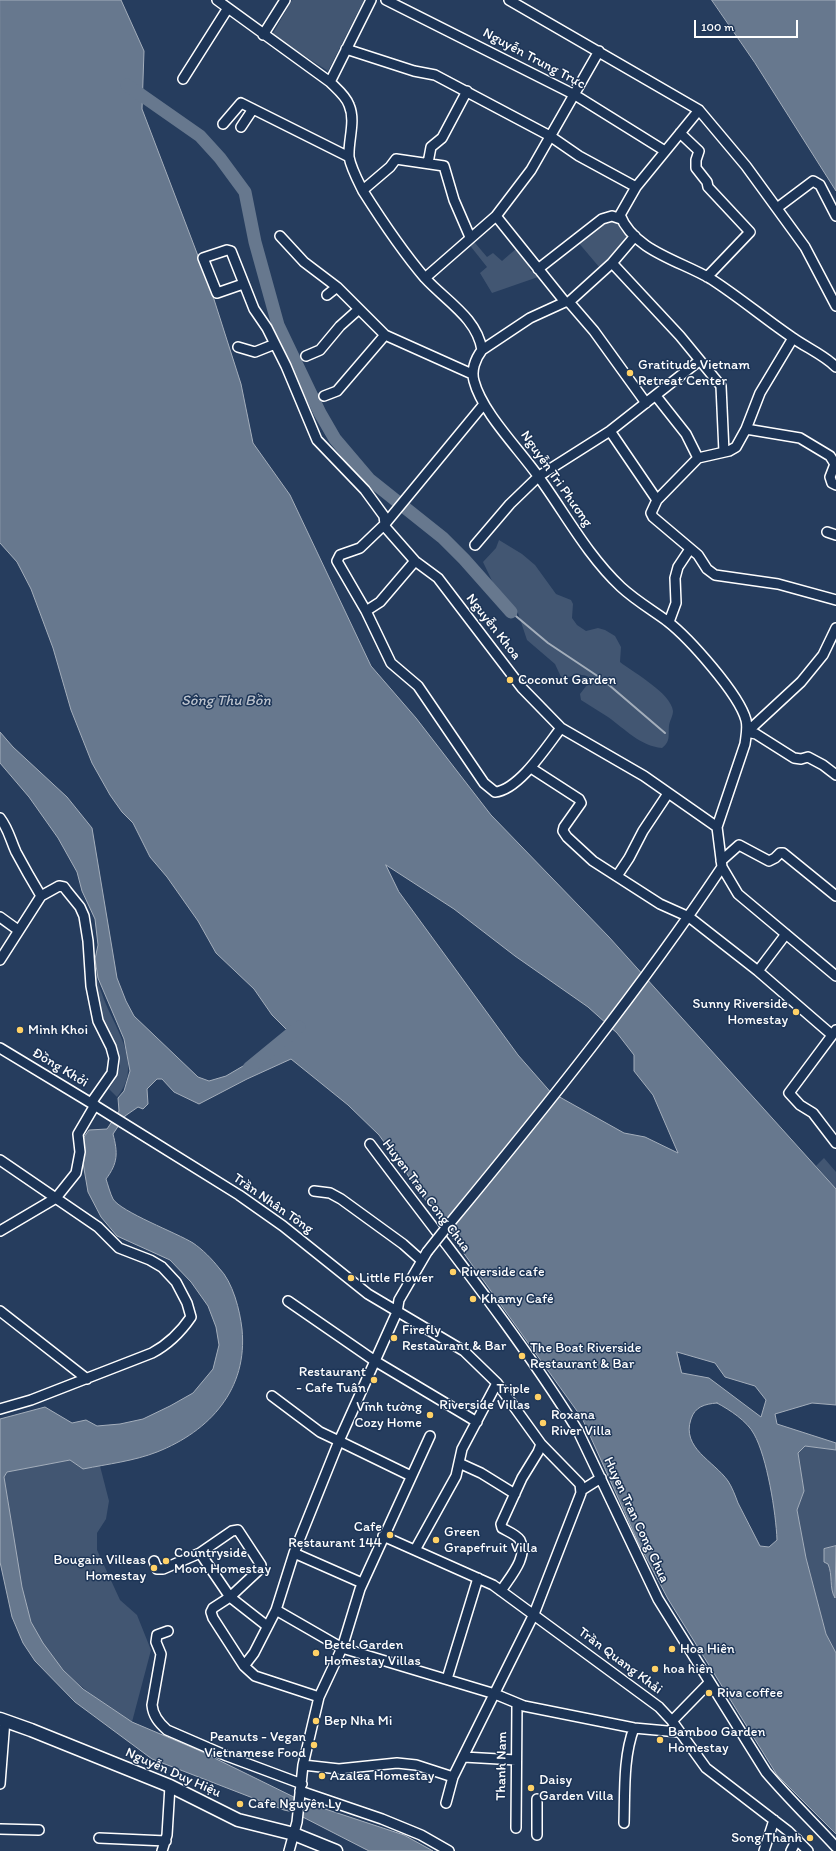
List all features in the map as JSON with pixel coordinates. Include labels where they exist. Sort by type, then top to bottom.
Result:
[{"type":"main road","name":"Nguyễn Duy Hiệu","points":[[2,1719],[170,1786],[238,1820],[294,1834],[336,1851]]},
{"type":"street","points":[[217,0],[263,35],[330,82],[345,97],[351,114],[349,157],[352,168],[363,190],[394,237],[425,278],[473,325],[480,338],[482,350]]},
{"type":"street","points":[[263,35],[285,0]]},
{"type":"street","points":[[330,82],[371,0]]},
{"type":"street","name":"Nguyễn Trung Trực","points":[[386,0],[575,95],[665,150]]},
{"type":"street","points":[[509,0],[699,110],[746,166],[805,247],[836,306]]},
{"type":"street","points":[[183,79],[228,8]]},
{"type":"street","points":[[346,49],[414,71],[435,75],[550,136],[579,156],[636,187]]},
{"type":"street","points":[[425,278],[470,237],[496,216],[531,170],[599,51]]},
{"type":"street","points":[[428,163],[431,147],[442,138],[467,91]]},
{"type":"street","points":[[223,124],[241,103],[349,157]]},
{"type":"street","points":[[241,127],[253,109]]},
{"type":"street","points":[[699,110],[636,187],[620,216],[623,223],[635,236],[651,249],[726,288],[793,338],[836,367]]},
{"type":"street","points":[[680,133],[699,151],[696,160],[696,168],[707,182],[708,188],[750,232],[707,277]]},
{"type":"street","points":[[363,190],[390,167],[396,159],[444,166],[454,200],[470,237]]},
{"type":"street","points":[[777,208],[813,181],[820,185],[836,216]]},
{"type":"street","points":[[496,216],[538,269],[594,331],[646,404]]},
{"type":"street","points":[[538,269],[602,218],[612,216],[621,219]]},
{"type":"street","points":[[280,236],[304,262],[337,287],[385,336],[472,374],[477,356],[482,350],[530,318],[567,302],[612,263],[635,236]]},
{"type":"street","name":"Nguyễn Khoa","points":[[244,284],[217,293],[203,258],[227,250],[230,251],[260,320],[267,328],[275,344],[317,440],[365,490],[384,516],[385,524],[389,533],[415,561],[438,578],[522,688],[561,728],[644,776],[667,794],[717,827]]},
{"type":"street","points":[[612,263],[680,336],[721,386],[724,452]]},
{"type":"street","points":[[327,295],[337,287]]},
{"type":"street","points":[[306,356],[320,350],[340,326],[359,309]]},
{"type":"street","points":[[324,396],[337,392],[385,336]]},
{"type":"street","points":[[793,338],[760,393],[746,429],[736,447],[724,452],[698,458],[657,500],[651,510],[652,515],[698,556],[707,569],[715,575],[778,584],[836,600]]},
{"type":"street","points":[[238,347],[255,352],[275,344]]},
{"type":"street","points":[[475,545],[510,504],[539,476],[610,431],[699,361]]},
{"type":"street","name":"Nguyễn Tri Phương","points":[[472,374],[474,383],[484,404],[539,476],[590,552],[621,587],[669,622],[699,652],[719,677],[740,708],[746,720],[747,732],[745,744],[717,827],[722,864],[738,894],[836,976]]},
{"type":"street","points":[[656,396],[686,434],[698,458]]},
{"type":"street","points":[[484,404],[395,514],[360,548],[352,552],[345,552],[337,558],[341,569],[366,611],[391,663],[418,686],[484,783],[495,792],[508,788],[531,768],[561,728]]},
{"type":"street","points":[[746,429],[800,438],[830,456],[835,464],[830,477],[832,483],[836,485]]},
{"type":"street","points":[[610,431],[657,500]]},
{"type":"street","points":[[669,622],[676,603],[675,578],[678,567],[690,549]]},
{"type":"street","points":[[366,611],[383,598],[415,561]]},
{"type":"street","points":[[747,732],[801,682],[823,655],[836,628]]},
{"type":"street","points":[[747,732],[756,734],[794,758],[801,759],[808,757],[836,774]]},
{"type":"street","points":[[531,768],[579,799],[581,803],[564,827],[564,833],[593,861],[660,904],[689,917],[834,1032],[789,1093],[800,1105],[813,1113],[836,1143]]},
{"type":"street","points":[[617,876],[629,858],[643,831],[667,794]]},
{"type":"street","points":[[0,818],[9,829],[13,844],[26,873],[41,896]]},
{"type":"street","points":[[244,1666],[248,1663],[254,1653],[276,1610],[294,1553],[339,1441],[396,1312],[399,1300],[424,1256],[556,1095],[689,917],[722,864],[739,845],[769,861],[780,853],[784,853],[836,896]]},
{"type":"street","points":[[0,960],[41,896],[59,886],[64,887],[80,907],[84,916],[88,942],[91,986],[98,1021],[111,1047],[114,1058],[112,1073],[93,1104],[78,1134],[80,1152],[76,1174],[56,1198],[0,1231]]},
{"type":"street","points":[[0,917],[18,930]]},
{"type":"street","points":[[758,971],[786,934]]},
{"type":"street","name":"Đồng Khởi","points":[[0,1048],[128,1126]]},
{"type":"street","name":"Trần Nhân Tông","points":[[128,1126],[261,1210],[368,1294],[464,1351],[497,1383],[540,1444],[580,1484],[582,1490]]},
{"type":"street","name":"Huyen Tran Cong Chua","points":[[370,1144],[504,1321],[578,1432],[658,1599],[766,1772],[783,1793],[807,1815],[836,1847]]},
{"type":"street","points":[[0,1160],[98,1227],[119,1248],[150,1260],[162,1267],[176,1282],[191,1312],[191,1317],[185,1327],[165,1347],[87,1379],[31,1400],[0,1409]]},
{"type":"street","points":[[314,1191],[330,1193],[341,1199],[404,1244],[424,1256]]},
{"type":"street","points":[[288,1301],[375,1361],[477,1422]]},
{"type":"street","points":[[0,1311],[87,1379]]},
{"type":"street","points":[[415,1550],[456,1476],[462,1449],[497,1383]]},
{"type":"street","points":[[272,1396],[320,1432],[411,1476]]},
{"type":"street","points":[[289,1851],[297,1822],[303,1765],[319,1697],[342,1648],[362,1583],[430,1436]]},
{"type":"street","points":[[501,1590],[521,1559],[520,1540],[501,1527],[515,1494],[540,1444]]},
{"type":"street","points":[[459,1463],[481,1473],[515,1494]]},
{"type":"street","points":[[446,1803],[453,1777],[534,1614],[555,1564],[563,1538],[582,1490],[601,1478]]},
{"type":"street","points":[[154,1561],[157,1569],[163,1569],[200,1553],[232,1531],[238,1530],[261,1568],[230,1597],[213,1608],[211,1612],[213,1618],[244,1666],[255,1676],[319,1697]]},
{"type":"street","name":"Trần Quang Khải","points":[[383,1536],[478,1578],[501,1590],[534,1614],[659,1707],[672,1721],[678,1732],[706,1768],[774,1820],[797,1839],[808,1851]]},
{"type":"street","points":[[200,1553],[230,1597],[267,1626]]},
{"type":"street","points":[[294,1553],[362,1583]]},
{"type":"street","points":[[447,1679],[478,1578]]},
{"type":"street","points":[[276,1610],[342,1648],[495,1694],[517,1704],[542,1711],[634,1728],[678,1732]]},
{"type":"street","points":[[168,1631],[158,1635],[156,1642],[161,1654],[152,1705],[152,1713],[159,1723],[167,1730],[301,1789],[422,1835],[449,1851]]},
{"type":"street","points":[[672,1721],[710,1684]]},
{"type":"street","name":"Thanh Nam","points":[[516,1828],[517,1704]]},
{"type":"street","points":[[0,1784],[2,1719]]},
{"type":"street","points":[[624,1823],[627,1762],[634,1728]]},
{"type":"street","points":[[464,1757],[516,1760]]},
{"type":"street","points":[[303,1765],[339,1769],[397,1762],[416,1765],[453,1777]]},
{"type":"street","points":[[162,1851],[166,1841],[170,1786]]},
{"type":"street","points":[[537,1799],[538,1835]]},
{"type":"street","points":[[764,1851],[774,1820]]},
{"type":"street","points":[[0,1829],[39,1830]]},
{"type":"street","points":[[99,1838],[166,1841]]},
{"type":"street","points":[[791,1851],[797,1839]]},
{"type":"shaded area","points":[[292,0],[364,0],[328,71],[272,35]]},
{"type":"shaded area","points":[[618,218],[629,235],[600,268],[577,241],[602,219]]},
{"type":"shaded area","points":[[470,237],[487,257],[493,253],[502,261],[517,248],[524,251],[530,270],[538,277],[492,293],[480,273],[487,267],[468,243]]},
{"type":"shaded area","points":[[499,540],[522,554],[535,565],[556,594],[571,600],[573,604],[572,618],[577,625],[586,631],[598,628],[615,636],[621,647],[620,662],[659,690],[666,697],[671,704],[673,711],[669,724],[668,741],[662,748],[654,747],[640,740],[581,700],[580,694],[590,681],[589,677],[576,675],[564,679],[561,677],[555,664],[527,640],[518,613],[496,589],[483,562],[496,548]]},
{"type":"shaded area","points":[[94,968],[104,999],[123,1042],[128,1064],[128,1075],[124,1086],[117,1097],[109,1089],[116,1078],[120,1067],[118,1055],[97,1005]]},
{"type":"shaded area","points":[[824,1158],[836,1172],[836,1189],[816,1166]]},
{"type":"shaded area","points":[[805,1446],[836,1450],[836,1653],[826,1634],[806,1558],[797,1510],[804,1491],[798,1453]]},
{"type":"shaded area","points":[[70,1460],[83,1469],[100,1466],[109,1501],[106,1519],[97,1533],[97,1550],[120,1600],[137,1615],[151,1650],[132,1722],[87,1691],[60,1666],[48,1652],[38,1637],[31,1621],[21,1586],[14,1549],[4,1477],[7,1472]]},
{"type":"water","name":"Sông Thu Bồn","points":[[0,0],[121,0],[144,51],[142,109],[211,290],[241,384],[253,443],[290,495],[371,666],[416,718],[491,815],[609,937],[836,1189],[836,1405],[812,1403],[775,1414],[777,1424],[836,1443],[836,1450],[805,1446],[798,1453],[804,1491],[797,1510],[806,1558],[826,1634],[836,1653],[836,1834],[777,1775],[668,1599],[638,1542],[582,1418],[379,1135],[348,1105],[291,1059],[247,1079],[199,1104],[174,1092],[162,1079],[157,1079],[147,1089],[148,1104],[143,1109],[138,1107],[125,1116],[113,1134],[116,1147],[116,1158],[113,1168],[106,1179],[113,1199],[127,1210],[193,1243],[210,1258],[228,1281],[238,1305],[242,1329],[242,1351],[239,1371],[232,1389],[222,1405],[209,1420],[176,1443],[157,1452],[130,1460],[83,1469],[70,1460],[7,1472],[4,1477],[22,1587],[31,1622],[43,1643],[63,1670],[83,1689],[132,1722],[198,1750],[304,1802],[404,1835],[433,1851],[369,1851],[293,1812],[284,1810],[152,1759],[75,1702],[35,1661],[23,1643],[12,1617],[0,1562],[0,1419],[45,1407],[72,1423],[86,1420],[97,1426],[120,1424],[143,1419],[193,1393],[213,1369],[219,1345],[216,1327],[208,1306],[191,1282],[170,1260],[117,1236],[101,1217],[88,1192],[83,1163],[84,1149],[81,1141],[89,1130],[107,1129],[119,1111],[118,1098],[124,1091],[130,1071],[124,1039],[98,978],[95,959],[98,945],[95,919],[82,891],[77,872],[58,838],[29,797],[0,763],[0,732],[13,747],[67,797],[92,828],[117,978],[134,1016],[198,1077],[209,1081],[226,1076],[255,1059],[278,1051],[284,1045],[287,1030],[272,1015],[254,989],[216,953],[198,921],[167,877],[150,857],[133,823],[122,812],[110,795],[92,763],[71,710],[53,648],[31,589],[17,562],[0,543]],"holes":[[[386,865],[454,909],[515,956],[588,1007],[617,1033],[634,1055],[634,1071],[653,1095],[678,1153],[645,1137],[624,1133],[556,1095],[554,1096],[518,1055],[399,892]],[[677,1352],[715,1363],[725,1377],[755,1386],[766,1400],[761,1417],[709,1378],[682,1373]],[[717,1403],[733,1412],[743,1420],[751,1429],[759,1444],[767,1471],[773,1501],[776,1529],[777,1540],[769,1547],[760,1546],[728,1481],[700,1453],[691,1438],[689,1429],[693,1415],[704,1405]]]},
{"type":"water","points":[[712,0],[836,0],[836,191],[755,63]]},
{"type":"water","points":[[836,1546],[835,1598],[832,1590],[828,1564],[824,1562],[824,1549]]},
{"type":"waterway","points":[[127,85],[200,136],[220,158],[245,192],[255,242],[278,325],[320,413],[335,439],[369,479],[443,538],[464,559],[511,612]]},
{"type":"waterway","points":[[511,612],[548,643],[602,679],[665,733]]},
{"type":"waterway","points":[[249,1068],[299,1027]]},
{"type":"place","name":"Gratitude Vietnam Retreat Center","points":[[630,373]]},
{"type":"place","name":"Coconut Garden","points":[[510,680]]},
{"type":"place","name":"Sunny Riverside Homestay","points":[[796,1012]]},
{"type":"place","name":"Minh Khoi","points":[[20,1030]]},
{"type":"place","name":"Riverside cafe","points":[[453,1272]]},
{"type":"place","name":"Little Flower","points":[[351,1278]]},
{"type":"place","name":"Khamy Café","points":[[473,1299]]},
{"type":"place","name":"Firefly Restaurant & Bar","points":[[394,1338]]},
{"type":"place","name":"The Boat Riverside Restaurant & Bar","points":[[522,1356]]},
{"type":"place","name":"Restaurant - Cafe Tuân","points":[[374,1380]]},
{"type":"place","name":"Triple Riverside Villas","points":[[538,1397]]},
{"type":"place","name":"Vĩnh tường Cozy Home","points":[[430,1415]]},
{"type":"place","name":"Roxana River Villa","points":[[543,1423]]},
{"type":"place","name":"Cafe Restaurant 144","points":[[390,1535]]},
{"type":"place","name":"Green Grapefruit Villa","points":[[436,1540]]},
{"type":"place","name":"Countryside Moon Homestay","points":[[166,1561]]},
{"type":"place","name":"Bougain Villeas Homestay","points":[[154,1568]]},
{"type":"place","name":"Hoa Hiên","points":[[672,1649]]},
{"type":"place","name":"Betel Garden Homestay Villas","points":[[316,1653]]},
{"type":"place","name":"hoa hiên","points":[[655,1669]]},
{"type":"place","name":"Riva coffee","points":[[709,1693]]},
{"type":"place","name":"Bep Nha Mi","points":[[316,1721]]},
{"type":"place","name":"Bamboo Garden Homestay","points":[[660,1740]]},
{"type":"place","name":"Peanuts - Vegan Vietnamese Food","points":[[314,1745]]},
{"type":"place","name":"Azalea Homestay","points":[[322,1776]]},
{"type":"place","name":"Daisy Garden Villa","points":[[531,1788]]},
{"type":"place","name":"Cafe Nguyên Ly","points":[[240,1804]]},
{"type":"place","name":"Song Thanh","points":[[810,1838]]}]
